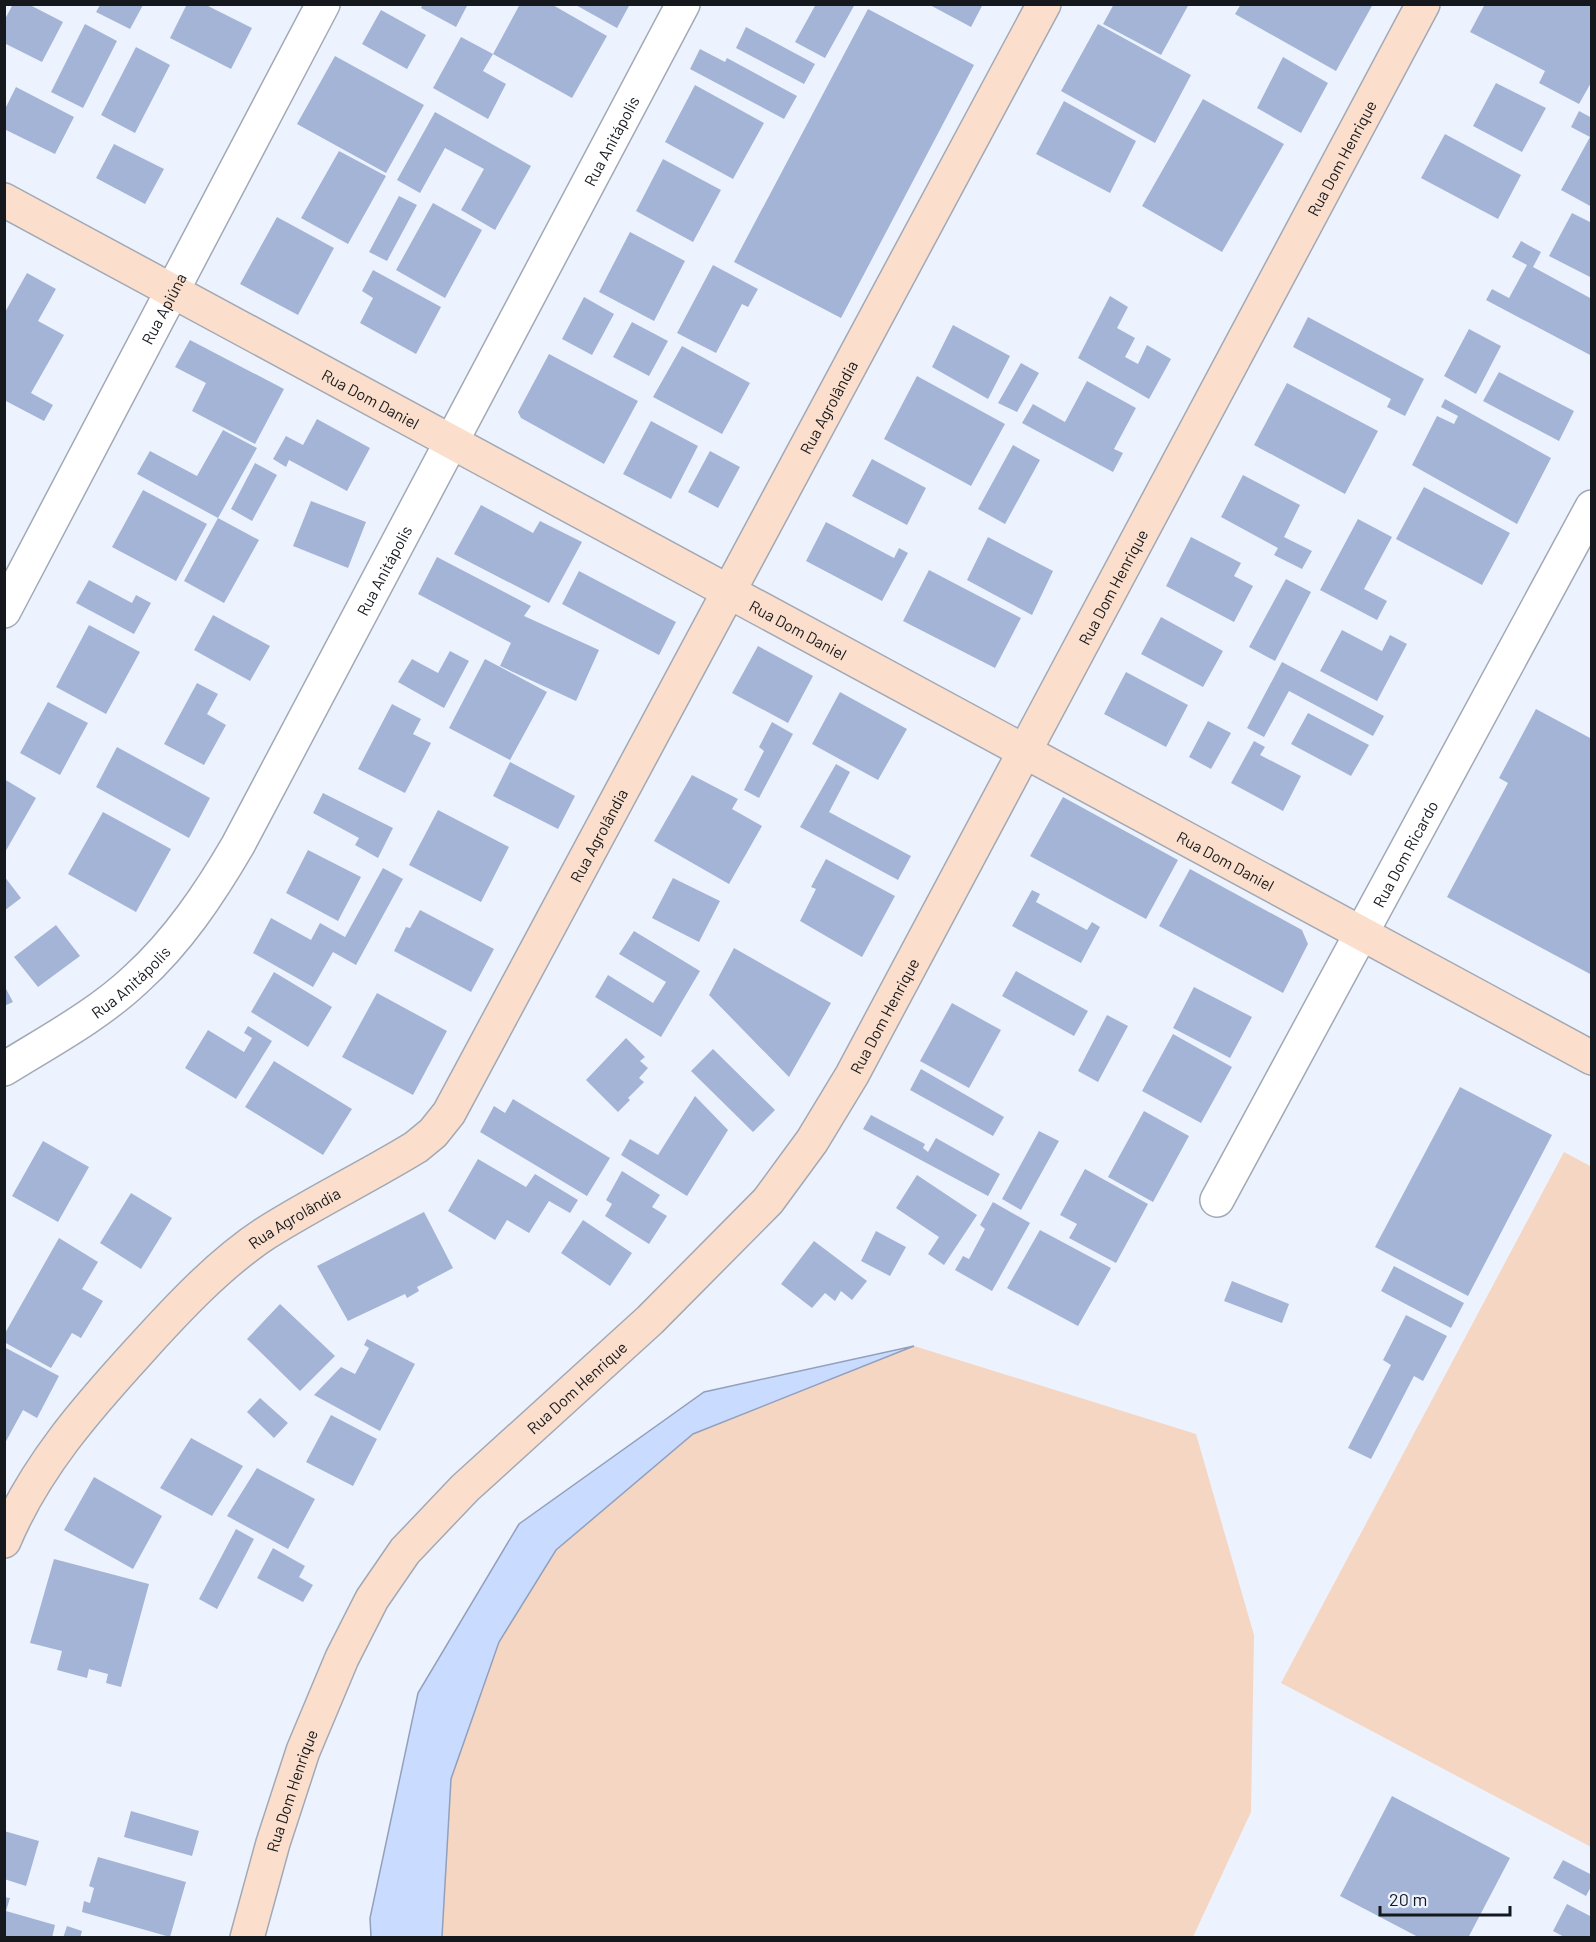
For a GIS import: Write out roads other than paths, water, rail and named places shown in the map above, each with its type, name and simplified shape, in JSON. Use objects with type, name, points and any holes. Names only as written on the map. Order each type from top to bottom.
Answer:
[{"type":"street","name":"Rua Apiúna","points":[[4,611],[323,4]]},
{"type":"street","name":"Rua Anitápolis","points":[[4,1069],[94,1012],[136,980],[175,939],[213,887],[238,845],[453,442],[683,4]]},
{"type":"street","name":"Rua Agrolândia","points":[[8,1520],[70,1429],[173,1314],[218,1271],[265,1234],[416,1147],[433,1133],[449,1113],[1044,4]]},
{"type":"street","name":"Rua Dom Henrique","points":[[247,1938],[273,1843],[303,1751],[342,1658],[372,1599],[405,1551],[465,1488],[650,1320],[768,1201],[812,1141],[852,1075],[1423,4]]},
{"type":"street","name":"Rua Dom Daniel","points":[[4,200],[1592,1058]]},
{"type":"street","name":"Rua Dom Ricardo","points":[[1217,1200],[1592,507]]},
{"type":"water","points":[[914,1346],[693,1434],[556,1550],[499,1642],[451,1779],[442,1937],[371,1937],[370,1918],[418,1693],[519,1524],[704,1392]]}]
